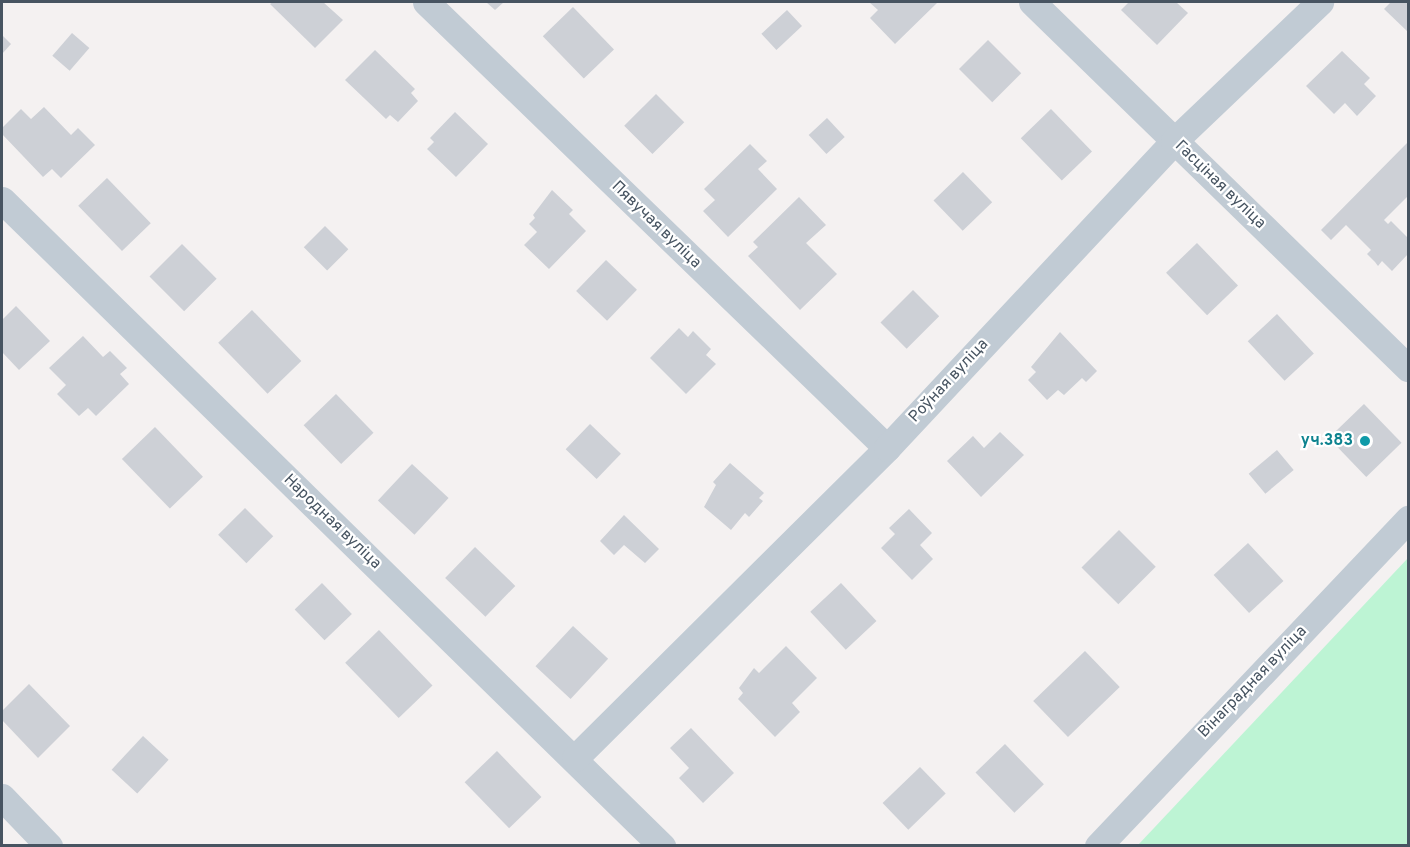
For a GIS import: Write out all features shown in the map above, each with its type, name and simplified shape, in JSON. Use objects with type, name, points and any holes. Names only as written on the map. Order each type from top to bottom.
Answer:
[{"type":"street","name":"Пявучая вуліца","points":[[426,2],[886,448]]},
{"type":"street","name":"Гасціная вуліца","points":[[1032,2],[1408,368]]},
{"type":"street","name":"Роўная вуліца","points":[[574,758],[886,448],[1174,141],[1320,2]]},
{"type":"street","name":"Народная вуліца","points":[[2,200],[662,846]]},
{"type":"street","name":"Вінаградная вуліца","points":[[1098,846],[1408,519]]},
{"type":"street","points":[[2,797],[49,846]]},
{"type":"green space","points":[[1408,558],[1408,845],[1138,845]]},
{"type":"building","points":[[273,2],[323,2],[343,20],[315,48],[270,4]]},
{"type":"building","points":[[486,2],[504,2],[495,10]]},
{"type":"building","points":[[869,2],[937,3],[895,44],[870,18],[878,10]]},
{"type":"building","points":[[1129,2],[1176,2],[1188,13],[1157,45],[1121,10]]},
{"type":"building","points":[[1391,2],[1408,2],[1408,32],[1384,9]]},
{"type":"building","points":[[573,7],[614,49],[584,79],[543,36]]},
{"type":"building","points":[[787,10],[802,26],[776,50],[761,34]]},
{"type":"building","points":[[72,33],[89,48],[70,71],[52,56]]},
{"type":"building","points":[[2,35],[11,44],[2,54]]},
{"type":"building","points":[[988,40],[1021,73],[992,102],[959,69]]},
{"type":"building","points":[[375,50],[415,89],[411,93],[418,101],[398,122],[390,115],[386,119],[345,80]]},
{"type":"building","points":[[1342,51],[1370,78],[1364,84],[1376,96],[1357,116],[1345,103],[1334,114],[1306,86]]},
{"type":"building","points":[[656,94],[684,122],[652,154],[624,126]]},
{"type":"building","points":[[44,107],[71,135],[78,128],[95,145],[61,178],[52,169],[43,177],[2,134],[2,128],[21,109],[31,119]]},
{"type":"building","points":[[1051,109],[1092,151],[1062,181],[1021,138]]},
{"type":"building","points":[[455,112],[488,144],[456,177],[427,149],[434,142],[430,138]]},
{"type":"building","points":[[827,118],[845,137],[826,154],[809,135]]},
{"type":"building","points":[[1408,142],[1408,196],[1384,220],[1388,224],[1391,221],[1408,238],[1408,254],[1392,271],[1382,261],[1378,266],[1367,254],[1371,250],[1346,225],[1331,240],[1321,230]]},
{"type":"building","points":[[750,144],[767,161],[758,169],[777,189],[728,237],[703,211],[715,200],[704,189]]},
{"type":"building","points":[[963,172],[992,202],[963,231],[934,200]]},
{"type":"building","points":[[107,178],[151,223],[122,251],[78,206]]},
{"type":"building","points":[[552,190],[573,210],[569,214],[586,231],[549,269],[524,245],[537,232],[529,224]]},
{"type":"building","points":[[799,197],[826,225],[806,243],[837,274],[800,310],[748,256],[758,247],[753,242]]},
{"type":"building","points":[[325,226],[348,249],[327,271],[304,247]]},
{"type":"building","points":[[1197,243],[1238,285],[1207,315],[1166,273]]},
{"type":"building","points":[[182,244],[217,279],[184,311],[149,277]]},
{"type":"building","points":[[606,260],[637,290],[607,321],[576,291]]},
{"type":"building","points":[[913,290],[939,316],[907,349],[880,323]]},
{"type":"building","points":[[16,306],[50,341],[19,370],[2,352],[2,320]]},
{"type":"building","points":[[252,310],[301,361],[268,394],[218,343]]},
{"type":"building","points":[[1277,314],[1314,353],[1285,381],[1248,341]]},
{"type":"building","points":[[679,328],[688,337],[693,331],[711,349],[706,355],[716,364],[686,394],[650,358]]},
{"type":"building","points":[[1060,332],[1097,371],[1086,382],[1082,378],[1064,395],[1058,390],[1047,400],[1028,380],[1036,372],[1031,367]]},
{"type":"building","points":[[83,336],[103,357],[110,351],[127,368],[120,374],[129,384],[96,416],[88,408],[79,416],[57,394],[66,385],[49,368]]},
{"type":"building","points":[[336,394],[374,433],[341,464],[304,425]]},
{"type":"building","name":"уч.383","points":[[1364,404],[1402,443],[1366,477],[1329,438]]},
{"type":"building","points":[[590,424],[621,454],[597,479],[566,449]]},
{"type":"building","points":[[155,427],[203,477],[170,509],[122,459]]},
{"type":"building","points":[[1000,432],[1024,455],[981,497],[947,461],[973,436],[984,448]]},
{"type":"building","points":[[1277,450],[1294,470],[1265,494],[1249,474]]},
{"type":"building","points":[[730,463],[764,493],[759,498],[763,501],[749,517],[745,513],[731,530],[704,507],[716,485],[713,482]]},
{"type":"building","points":[[412,464],[449,498],[414,535],[378,501]]},
{"type":"building","points":[[245,508],[273,536],[246,563],[218,535]]},
{"type":"building","points":[[909,509],[932,533],[920,545],[933,559],[912,580],[881,548],[895,534],[889,528]]},
{"type":"building","points":[[624,515],[659,549],[645,563],[624,545],[614,555],[600,541]]},
{"type":"building","points":[[1119,530],[1156,567],[1118,604],[1082,567]]},
{"type":"building","points":[[1248,543],[1283,581],[1249,613],[1214,575]]},
{"type":"building","points":[[475,547],[515,586],[485,617],[445,578]]},
{"type":"building","points":[[322,583],[352,614],[325,640],[295,609]]},
{"type":"building","points":[[841,583],[876,621],[846,650],[810,612]]},
{"type":"building","points":[[573,626],[608,659],[571,699],[535,666]]},
{"type":"building","points":[[379,630],[432,685],[399,718],[345,663]]},
{"type":"building","points":[[786,646],[817,678],[792,703],[800,712],[775,737],[738,699],[743,693],[739,688],[754,668],[759,673]]},
{"type":"building","points":[[1085,651],[1120,687],[1068,737],[1033,701]]},
{"type":"building","points":[[29,684],[70,726],[38,758],[2,720],[2,711]]},
{"type":"building","points":[[691,728],[734,773],[703,803],[679,778],[689,768],[670,748]]},
{"type":"building","points":[[143,736],[169,760],[137,794],[112,770]]},
{"type":"building","points":[[1005,744],[1044,784],[1014,813],[976,772]]},
{"type":"building","points":[[497,751],[541,797],[509,828],[465,782]]},
{"type":"building","points":[[920,767],[946,794],[908,830],[883,803]]},
{"type":"place","name":"уч.383","points":[[1365,441]]}]
